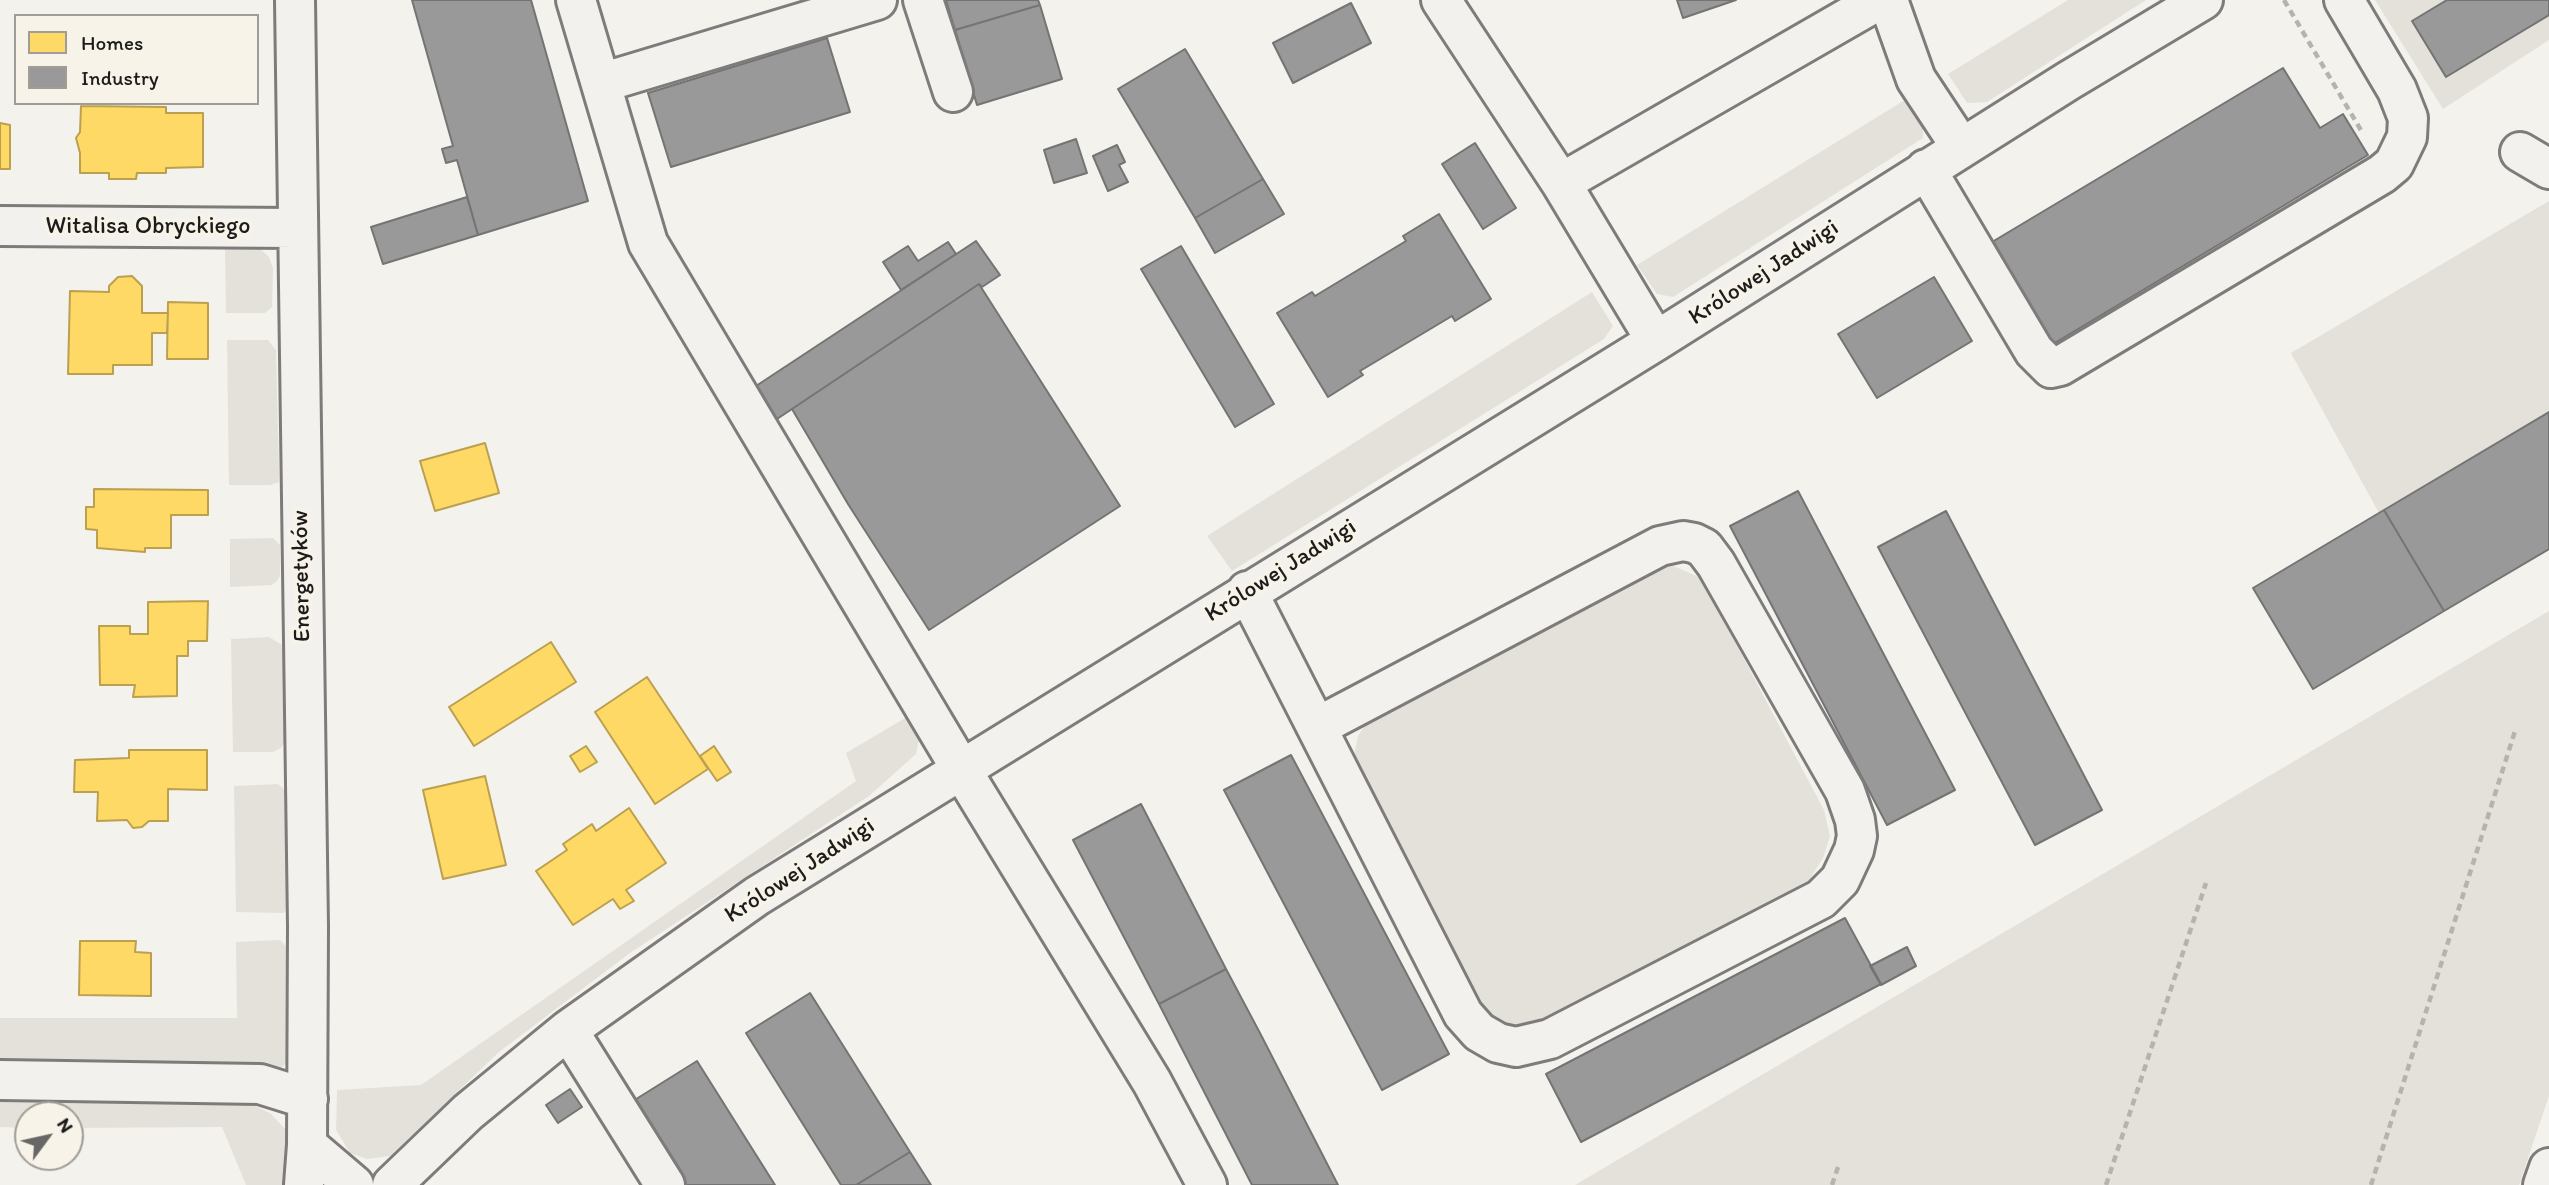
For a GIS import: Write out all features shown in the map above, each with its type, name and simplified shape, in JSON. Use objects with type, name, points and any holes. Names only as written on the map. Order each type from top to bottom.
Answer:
[{"type":"street","name":"Energetyków","points":[[295,0],[308,1099],[304,1185]]},
{"type":"street","points":[[576,0],[648,243],[961,769],[1152,1082],[1208,1185]]},
{"type":"street","points":[[601,83],[877,0]]},
{"type":"street","points":[[923,0],[953,92]]},
{"type":"street","points":[[1441,0],[1561,183],[1656,341]]},
{"type":"street","points":[[1561,183],[1879,0]]},
{"type":"street","points":[[1888,0],[1916,79],[1961,147]]},
{"type":"street","name":"Królowej Jadwigi","points":[[392,1185],[468,1112],[568,1030],[757,896],[1247,591],[1656,341],[1961,147],[2203,0]]},
{"type":"street","points":[[1926,169],[2034,351],[2051,368],[2060,366],[2382,174],[2394,164],[2407,137],[2408,118],[2397,90],[2344,0]]},
{"type":"street","name":"Witalisa Obryckiego","points":[[0,226],[296,228]]},
{"type":"street","points":[[1247,591],[1463,1014],[1479,1032],[1498,1043],[1516,1046],[1550,1040],[1821,899],[1840,880],[1854,850],[1856,828],[1845,791],[1716,564],[1704,548],[1695,543],[1683,541],[1660,546],[1317,727]]},
{"type":"street","points":[[568,1030],[665,1185]]},
{"type":"street","points":[[0,1080],[260,1084],[308,1099]]},
{"type":"street","points":[[307,1145],[354,1185]]},
{"type":"street","points":[[2543,1185],[2549,1168]]},
{"type":"path","points":[[2284,0],[2362,132]]},
{"type":"path","points":[[2371,1185],[2516,728]]},
{"type":"path","points":[[2106,1185],[2206,883]]},
{"type":"path","points":[[1832,1185],[1838,1167]]},
{"type":"shaded area","points":[[2068,0],[2146,0],[1987,102],[1967,103],[1948,74]]},
{"type":"shaded area","points":[[2375,0],[2549,0],[2549,40],[2443,109]]},
{"type":"shaded area","points":[[1908,98],[1923,122],[1923,138],[1673,297],[1657,294],[1637,265]]},
{"type":"shaded area","points":[[2549,201],[2549,412],[2379,513],[2291,353]]},
{"type":"shaded area","points":[[259,248],[269,257],[273,268],[272,307],[265,313],[226,313],[225,249]]},
{"type":"shaded area","points":[[1592,292],[1613,326],[1604,339],[1232,571],[1207,536]]},
{"type":"shaded area","points":[[227,340],[268,340],[276,350],[279,482],[271,485],[229,485]]},
{"type":"shaded area","points":[[273,538],[280,545],[280,576],[276,582],[272,585],[230,587],[230,539]]},
{"type":"shaded area","points":[[1669,564],[1701,578],[1824,810],[1830,836],[1823,858],[1809,880],[1539,1021],[1514,1028],[1495,1018],[1483,1006],[1362,786],[1354,755],[1358,736],[1369,719],[1650,569]]},
{"type":"shaded area","points":[[2549,611],[2549,1096],[2519,1185],[1575,1185]]},
{"type":"shaded area","points":[[269,637],[282,645],[286,740],[281,748],[273,752],[233,752],[231,639]]},
{"type":"shaded area","points":[[912,714],[919,739],[916,754],[869,796],[630,953],[499,1052],[390,1156],[367,1159],[350,1153],[336,1130],[337,1090],[421,1085],[856,781],[846,753]]},
{"type":"shaded area","points":[[278,784],[287,792],[287,910],[283,913],[236,912],[234,786]]},
{"type":"shaded area","points":[[280,940],[290,950],[292,1045],[288,1061],[282,1067],[266,1070],[0,1064],[0,1018],[237,1018],[236,942]]},
{"type":"shaded area","points":[[0,1090],[244,1101],[270,1113],[288,1132],[284,1185],[246,1185],[222,1127],[84,1128],[84,1101],[14,1101],[14,1128],[0,1127]]},
{"type":"building: Homes","points":[[81,106],[166,107],[166,113],[203,113],[203,167],[166,168],[166,173],[137,173],[136,179],[109,179],[109,173],[80,173],[80,153],[76,138],[80,132]]},
{"type":"building: Homes","points":[[0,123],[10,125],[10,169],[0,169]]},
{"type":"building: Homes","points":[[132,276],[142,286],[142,313],[168,313],[167,333],[152,333],[152,365],[113,365],[113,374],[68,374],[70,291],[109,292],[109,286],[118,277]]},
{"type":"building: Homes","points":[[168,302],[208,303],[208,359],[167,359]]},
{"type":"building: Homes","points":[[485,443],[499,493],[435,511],[420,461]]},
{"type":"building: Homes","points":[[94,489],[208,490],[208,515],[171,515],[171,548],[145,548],[145,552],[97,548],[97,530],[86,529],[86,507],[94,507]]},
{"type":"building: Homes","points":[[208,601],[207,641],[188,641],[188,656],[177,656],[177,696],[133,697],[135,685],[100,685],[99,626],[130,626],[130,634],[148,634],[148,602]]},
{"type":"building: Homes","points":[[551,642],[576,682],[474,746],[449,707]]},
{"type":"building: Homes","points":[[647,677],[708,769],[655,804],[595,712]]},
{"type":"building: Homes","points":[[586,746],[597,762],[580,772],[570,756]]},
{"type":"building: Homes","points":[[714,746],[731,772],[717,781],[700,756]]},
{"type":"building: Homes","points":[[129,750],[207,750],[207,790],[168,789],[168,821],[149,821],[142,827],[133,828],[127,820],[97,821],[98,792],[74,792],[75,760],[129,758]]},
{"type":"building: Homes","points":[[485,776],[506,865],[443,879],[423,790]]},
{"type":"building: Homes","points":[[629,808],[666,863],[626,890],[634,901],[620,909],[613,899],[573,925],[536,871],[567,850],[563,844],[592,824],[596,831]]},
{"type":"building: Homes","points":[[80,941],[136,941],[135,952],[151,953],[151,996],[79,995]]},
{"type":"building: Industry","points":[[412,0],[531,0],[588,201],[478,235],[457,160],[446,163],[442,149],[453,146]]},
{"type":"building: Industry","points":[[946,0],[1038,0],[1040,5],[955,30]]},
{"type":"building: Industry","points":[[1677,0],[1736,0],[1683,18]]},
{"type":"building: Industry","points":[[2447,0],[2549,0],[2549,15],[2446,77],[2412,21]]},
{"type":"building: Industry","points":[[1351,3],[1371,43],[1293,83],[1273,43]]},
{"type":"building: Industry","points":[[1040,5],[1062,79],[977,105],[955,30]]},
{"type":"building: Industry","points":[[827,38],[850,112],[671,167],[648,93]]},
{"type":"building: Industry","points":[[1185,49],[1263,179],[1195,218],[1118,89]]},
{"type":"building: Industry","points":[[2283,68],[2320,128],[2343,114],[2368,155],[2053,344],[1992,242]]},
{"type":"building: Industry","points":[[1076,139],[1087,173],[1054,183],[1044,150]]},
{"type":"building: Industry","points":[[1475,143],[1516,208],[1483,229],[1442,164]]},
{"type":"building: Industry","points":[[1117,145],[1125,162],[1119,165],[1128,182],[1108,191],[1093,156]]},
{"type":"building: Industry","points":[[1263,179],[1284,214],[1215,253],[1195,218]]},
{"type":"building: Industry","points":[[467,197],[478,235],[383,264],[371,227]]},
{"type":"building: Industry","points":[[1439,214],[1491,299],[1455,321],[1452,316],[1360,371],[1363,375],[1328,397],[1277,313],[1312,292],[1315,296],[1406,241],[1403,236]]},
{"type":"building: Industry","points":[[976,241],[1000,275],[982,287],[979,284],[777,419],[756,386]]},
{"type":"building: Industry","points":[[948,242],[956,254],[901,290],[883,262],[908,246],[918,261]]},
{"type":"building: Industry","points":[[1181,246],[1274,404],[1235,427],[1141,269]]},
{"type":"building: Industry","points":[[1934,277],[1972,341],[1877,398],[1838,334]]},
{"type":"building: Industry","points":[[979,284],[1120,506],[929,630],[848,504],[792,409]]},
{"type":"building: Industry","points":[[2549,412],[2549,549],[2444,611],[2384,510]]},
{"type":"building: Industry","points":[[1798,491],[1955,790],[1887,825],[1730,526]]},
{"type":"building: Industry","points":[[2384,510],[2444,611],[2313,689],[2253,588]]},
{"type":"building: Industry","points":[[1946,511],[2102,810],[2035,845],[1878,547]]},
{"type":"building: Industry","points":[[1291,755],[1449,1054],[1382,1090],[1224,790]]},
{"type":"building: Industry","points":[[1141,804],[1226,969],[1159,1004],[1073,840]]},
{"type":"building: Industry","points":[[1845,918],[1881,984],[1581,1142],[1546,1074]]},
{"type":"building: Industry","points":[[1907,947],[1916,966],[1881,985],[1870,966]]},
{"type":"building: Industry","points":[[1226,969],[1338,1185],[1252,1185],[1159,1004]]},
{"type":"building: Industry","points":[[810,993],[910,1152],[856,1185],[841,1185],[746,1033]]},
{"type":"building: Industry","points":[[697,1061],[775,1185],[685,1185],[633,1101]]},
{"type":"building: Industry","points":[[570,1089],[582,1107],[558,1123],[546,1105]]},
{"type":"building: Industry","points":[[910,1152],[931,1185],[856,1185]]}]
